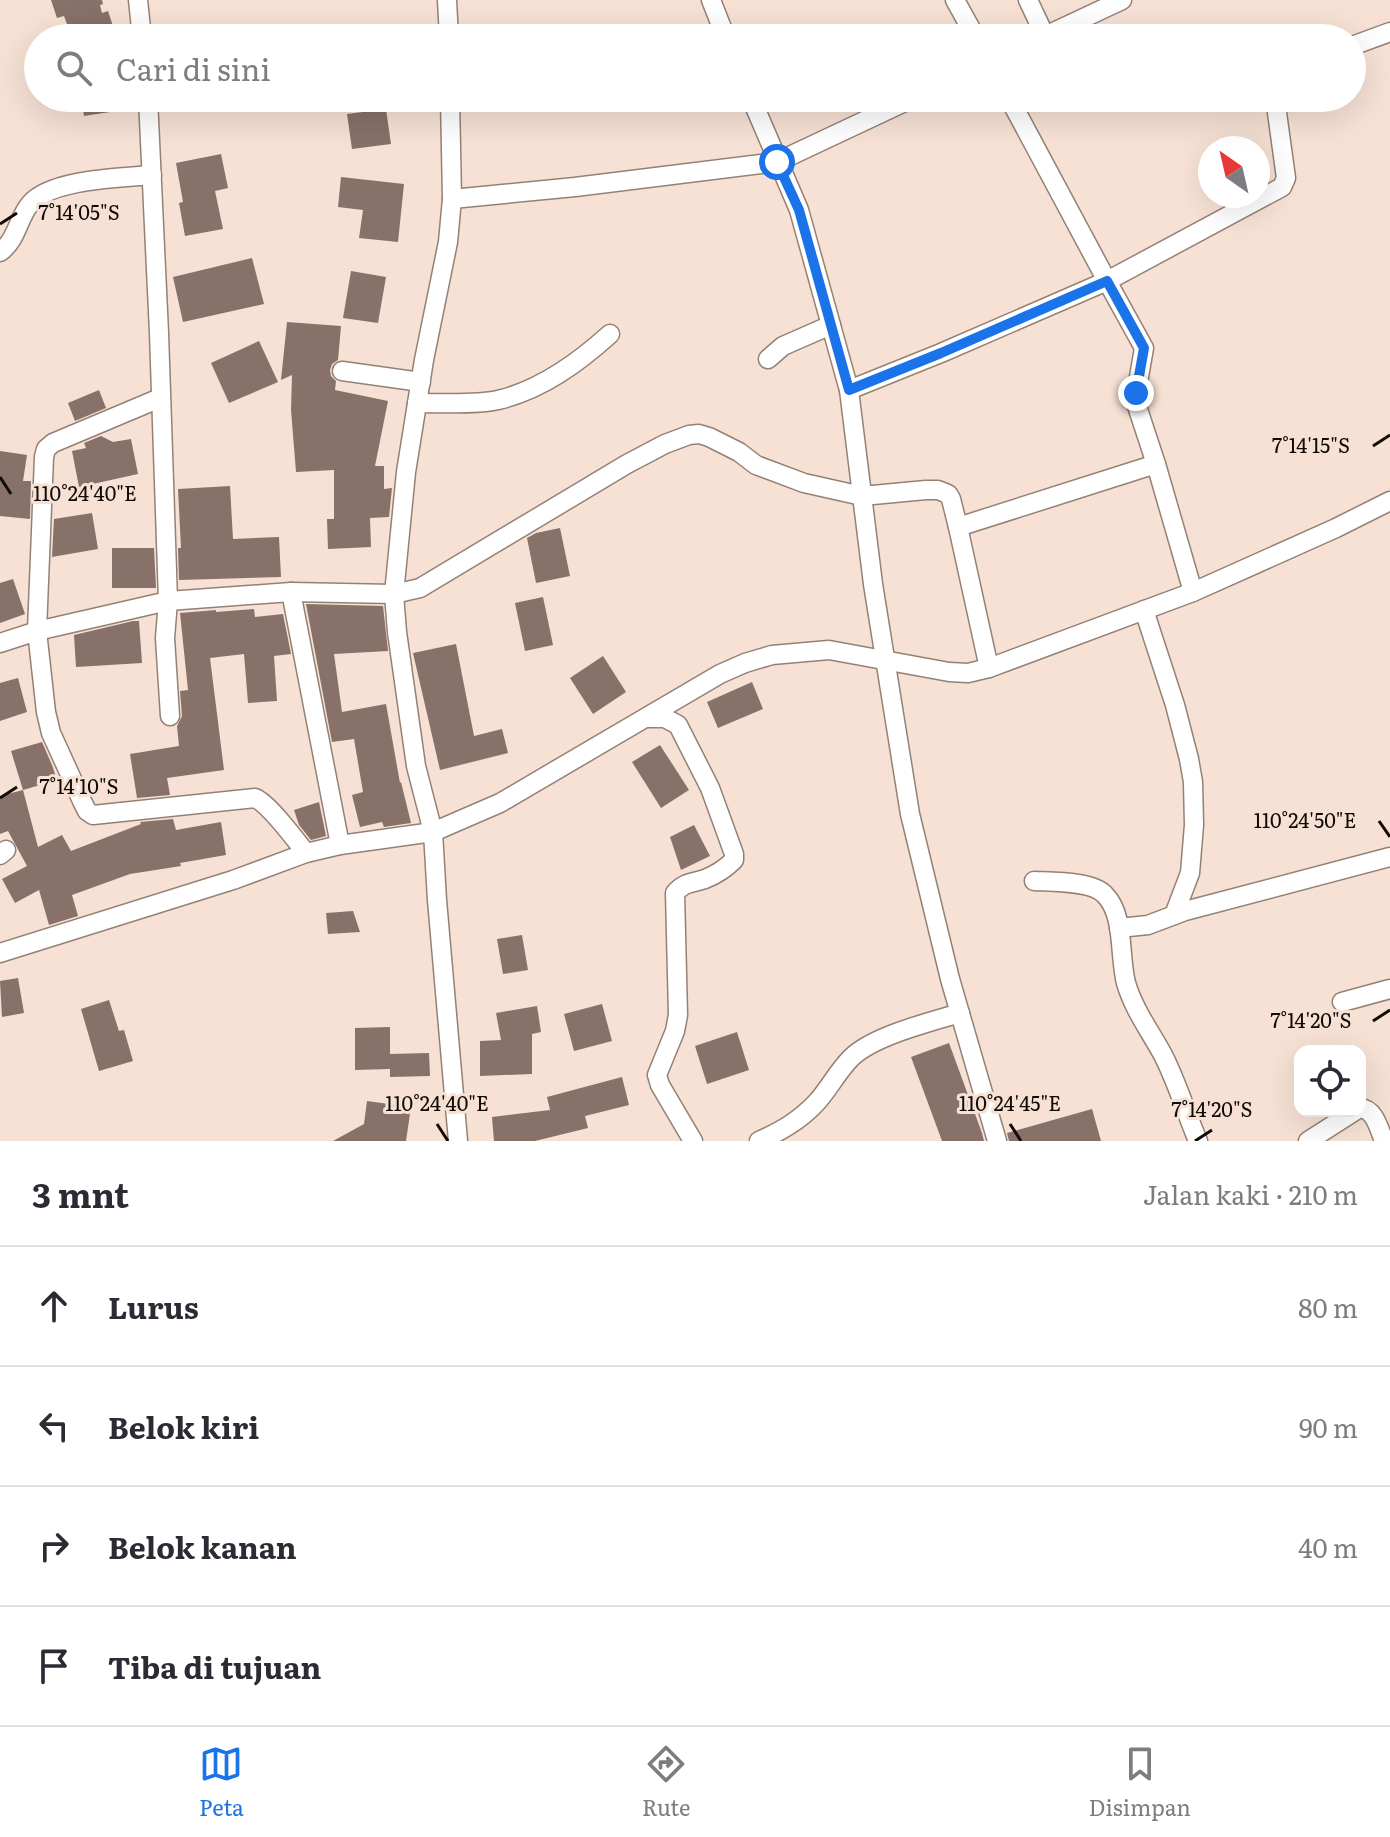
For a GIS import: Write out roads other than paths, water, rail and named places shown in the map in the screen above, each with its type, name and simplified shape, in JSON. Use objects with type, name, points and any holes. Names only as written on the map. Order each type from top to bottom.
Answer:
[{"type":"street","points":[[138,0],[141,24]]},
{"type":"street","points":[[447,0],[448,24]]},
{"type":"street","points":[[711,0],[720,24]]},
{"type":"street","points":[[955,0],[968,24]]},
{"type":"street","points":[[1028,0],[1038,24]]},
{"type":"street","points":[[1071,24],[1122,0]]},
{"type":"street","points":[[1366,41],[1390,32]]},
{"type":"street","points":[[149,112],[159,333],[162,602],[159,633],[165,638],[170,716]]},
{"type":"street","points":[[450,112],[452,199],[448,242],[406,472],[394,594],[416,766],[433,832],[458,1141]]},
{"type":"street","points":[[757,112],[799,210],[849,390],[885,661],[910,814],[960,1013],[997,1141]]},
{"type":"street","points":[[452,199],[777,162],[883,112]]},
{"type":"street","points":[[1016,112],[1144,348],[1135,397],[1193,592]]},
{"type":"street","points":[[849,390],[1107,281],[1282,187],[1286,178],[1277,112]]},
{"type":"street","points":[[0,252],[12,238],[27,208],[39,196],[64,185],[152,175]]},
{"type":"street","points":[[768,359],[783,346],[831,325]]},
{"type":"street","points":[[417,403],[496,401],[557,375],[591,352],[610,334]]},
{"type":"street","points":[[342,371],[421,382]]},
{"type":"street","points":[[160,398],[53,443],[46,449],[37,631],[51,733],[82,801],[93,815],[255,798],[269,808],[306,853]]},
{"type":"street","points":[[0,643],[37,631],[162,602],[291,592],[394,594],[420,588],[627,464],[665,444],[699,434],[739,452],[756,465],[862,496],[938,490],[948,494],[989,668]]},
{"type":"street","points":[[958,527],[1156,464]]},
{"type":"street","points":[[0,953],[233,880],[306,853],[433,832],[500,803],[720,674],[745,663],[772,655],[829,650],[949,672],[968,673],[989,668],[1193,592],[1390,501]]},
{"type":"street","points":[[291,592],[340,845]]},
{"type":"street","points":[[1144,610],[1175,705],[1193,782],[1194,825],[1190,873],[1174,915]]},
{"type":"street","points":[[647,718],[665,718],[678,725],[710,788],[734,854],[730,864],[706,879],[684,884],[675,893],[678,1015],[675,1031],[657,1075],[693,1141]]},
{"type":"street","points":[[1119,928],[1148,925],[1185,911],[1390,857]]},
{"type":"street","points":[[1034,881],[1100,890],[1113,905],[1130,996],[1164,1058],[1198,1141]]},
{"type":"street","points":[[1342,1002],[1390,989]]},
{"type":"street","points":[[759,1141],[788,1127],[817,1102],[853,1056],[907,1029],[960,1013]]},
{"type":"street","points":[[1366,1109],[1371,1112],[1384,1141]]},
{"type":"street","points":[[1308,1141],[1346,1117]]}]
